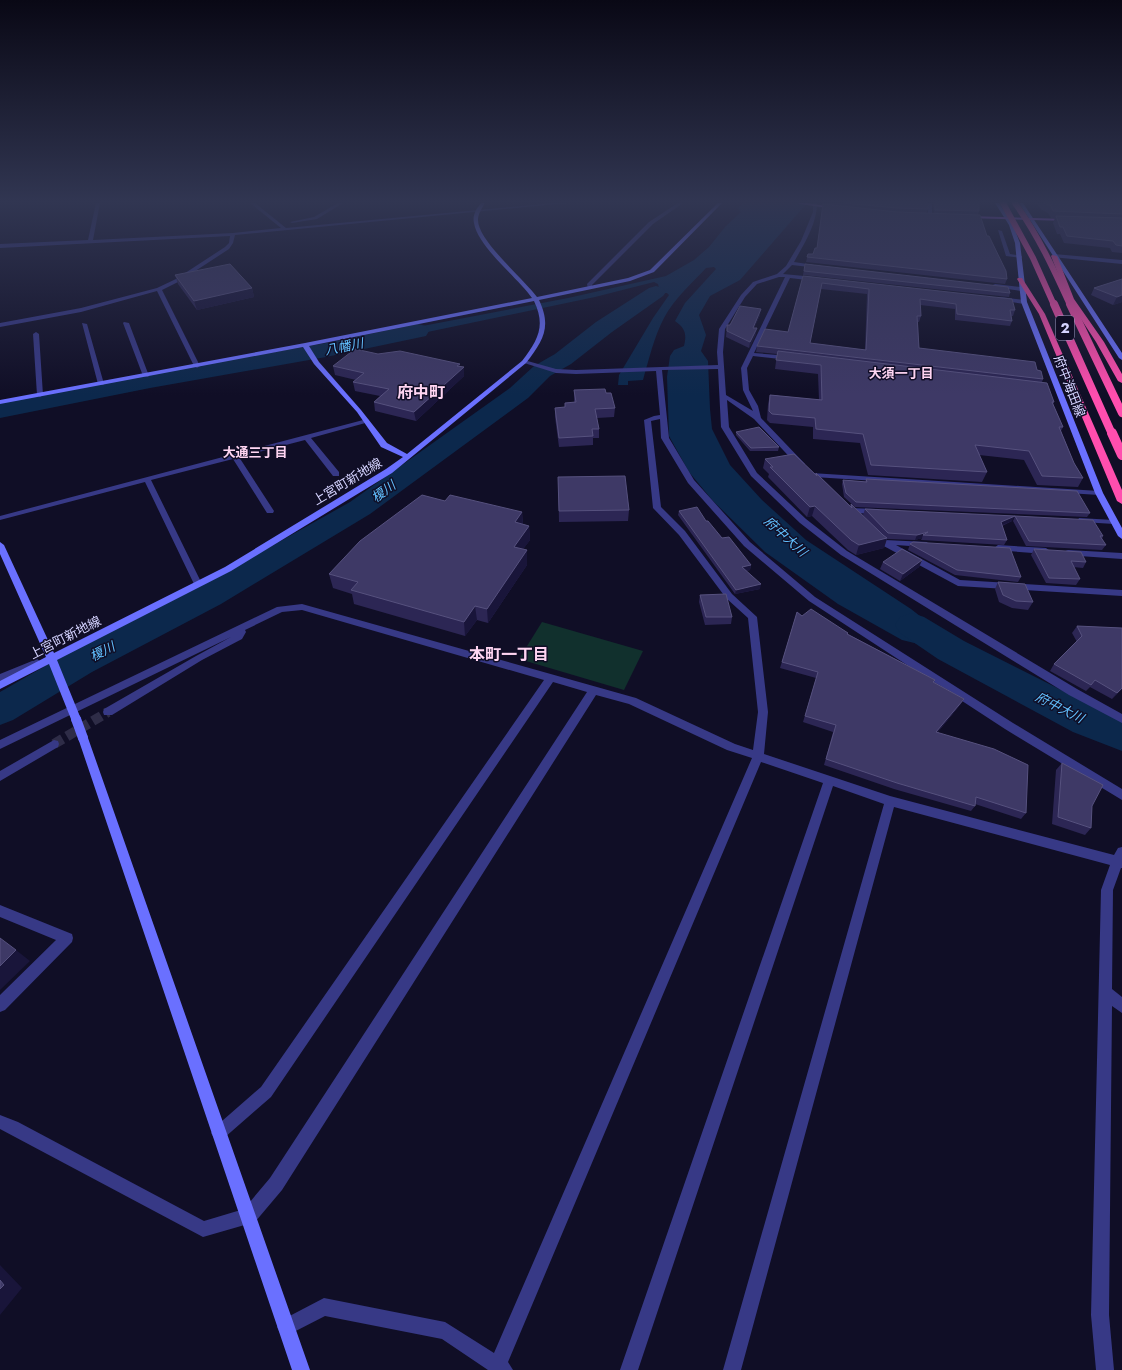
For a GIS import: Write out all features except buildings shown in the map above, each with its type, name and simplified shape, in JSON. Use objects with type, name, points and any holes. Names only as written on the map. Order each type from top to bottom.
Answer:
[{"type":"highway","name":"2","points":[[1037,267],[1122,455]]},
{"type":"highway","name":"2","points":[[1052,267],[1122,413]]},
{"type":"highway","points":[[1059,267],[1072,299],[1100,342],[1122,381]]},
{"type":"highway","points":[[1020,279],[1042,314],[1122,501]]},
{"type":"main road","points":[[507,267],[538,304]]},
{"type":"main road","points":[[0,402],[306,345],[538,304],[590,288],[630,279],[652,271],[656,267]]},
{"type":"main road","name":"府中海田線","points":[[1020,267],[1021,289],[1024,302],[1099,493],[1122,536]]},
{"type":"main road","points":[[1061,267],[1122,358]]},
{"type":"main road","name":"上宮町新地線","points":[[0,685],[235,564],[389,471],[524,362],[535,349],[543,330],[543,318],[538,304]]},
{"type":"main road","points":[[306,345],[316,364],[366,421],[384,445],[408,457]]},
{"type":"main road","points":[[0,545],[57,669],[73,710],[249,1216],[300,1370]]},
{"type":"street","points":[[0,325],[81,310],[159,289],[178,280],[198,267]]},
{"type":"street","points":[[590,288],[589,285],[607,267]]},
{"type":"street","points":[[788,267],[779,275],[755,283],[742,296],[722,329],[720,352],[725,427],[754,474],[803,521],[844,553],[1073,692],[1122,718]]},
{"type":"street","points":[[779,275],[820,279]]},
{"type":"street","points":[[758,417],[755,406],[746,390],[744,368],[788,276]]},
{"type":"street","points":[[987,285],[1021,289]]},
{"type":"street","points":[[159,289],[197,366]]},
{"type":"street","points":[[994,299],[1024,302]]},
{"type":"street","points":[[126,323],[146,376]]},
{"type":"street","points":[[84,324],[101,384]]},
{"type":"street","points":[[36,334],[40,395]]},
{"type":"street","points":[[750,354],[797,359]]},
{"type":"street","points":[[524,362],[556,371],[576,372],[721,367]]},
{"type":"street","points":[[662,369],[665,438],[691,481],[747,544],[812,599],[1009,726],[1122,795]]},
{"type":"street","points":[[1050,389],[1059,390]]},
{"type":"street","points":[[724,396],[738,402],[758,417],[802,465],[824,484]]},
{"type":"street","points":[[286,1327],[324,1307],[445,1330],[501,1368],[758,756],[763,712],[752,617],[729,596],[682,533],[657,508],[647,420],[656,417],[664,417]]},
{"type":"street","points":[[0,518],[366,421]]},
{"type":"street","points":[[307,437],[336,474]]},
{"type":"street","points":[[235,456],[270,511]]},
{"type":"street","points":[[814,475],[1099,493]]},
{"type":"street","points":[[147,479],[198,584]]},
{"type":"street","points":[[890,512],[849,508],[883,542],[958,583],[1122,593]]},
{"type":"street","points":[[1076,520],[1114,522]]},
{"type":"street","points":[[883,542],[930,544]]},
{"type":"street","points":[[986,548],[1122,556]]},
{"type":"street","points":[[0,745],[280,609],[302,606],[632,701],[732,747],[890,801],[1120,859],[1107,890],[1100,1315],[1107,1369]]},
{"type":"street","points":[[108,712],[199,658],[239,637],[244,627]]},
{"type":"street","points":[[0,678],[52,658]]},
{"type":"street","points":[[219,1133],[266,1092],[551,677]]},
{"type":"street","points":[[0,1122],[13,1127],[203,1229],[249,1216],[276,1184],[594,690]]},
{"type":"street","points":[[0,776],[54,744]]},
{"type":"street","points":[[629,1370],[830,780]]},
{"type":"street","points":[[732,1370],[890,801]]},
{"type":"street","points":[[0,911],[68,938],[0,1005]]},
{"type":"street","points":[[1105,992],[1122,1006]]},
{"type":"green space","points":[[542,622],[643,651],[624,690],[519,659]]},
{"type":"water","points":[[682,267],[751,267],[740,280],[710,296],[699,315],[706,335],[701,351],[708,361],[712,429],[730,465],[762,500],[806,540],[911,609],[972,657],[902,640],[838,604],[765,552],[713,501],[689,472],[669,436],[667,377],[670,356],[674,350],[684,346],[685,342],[683,329],[675,321],[685,303],[716,269],[714,267],[706,268],[673,304],[657,333],[643,380],[628,381],[628,385],[618,385],[619,375],[653,318],[669,295],[667,293],[659,293],[617,320],[609,319],[659,288],[658,284],[654,282],[595,297],[370,344],[365,337],[568,298],[666,276]]},
{"type":"waterway","name":"榎川","points":[[0,710],[79,663],[209,596],[360,508],[519,393],[542,371],[563,359],[604,327],[656,292]]},
{"type":"waterway","name":"八幡川","points":[[0,410],[150,381],[326,350],[418,331]]},
{"type":"waterway","name":"府中大川","points":[[912,625],[951,650],[1087,721],[1122,736]]},
{"type":"tunnel","points":[[54,744],[108,712]]},
{"type":"district","name":"大須一丁目","points":[[901,373]]},
{"type":"district","name":"府中町","points":[[421,392]]},
{"type":"district","name":"大通三丁目","points":[[255,452]]},
{"type":"district","name":"本町一丁目","points":[[509,654]]}]
